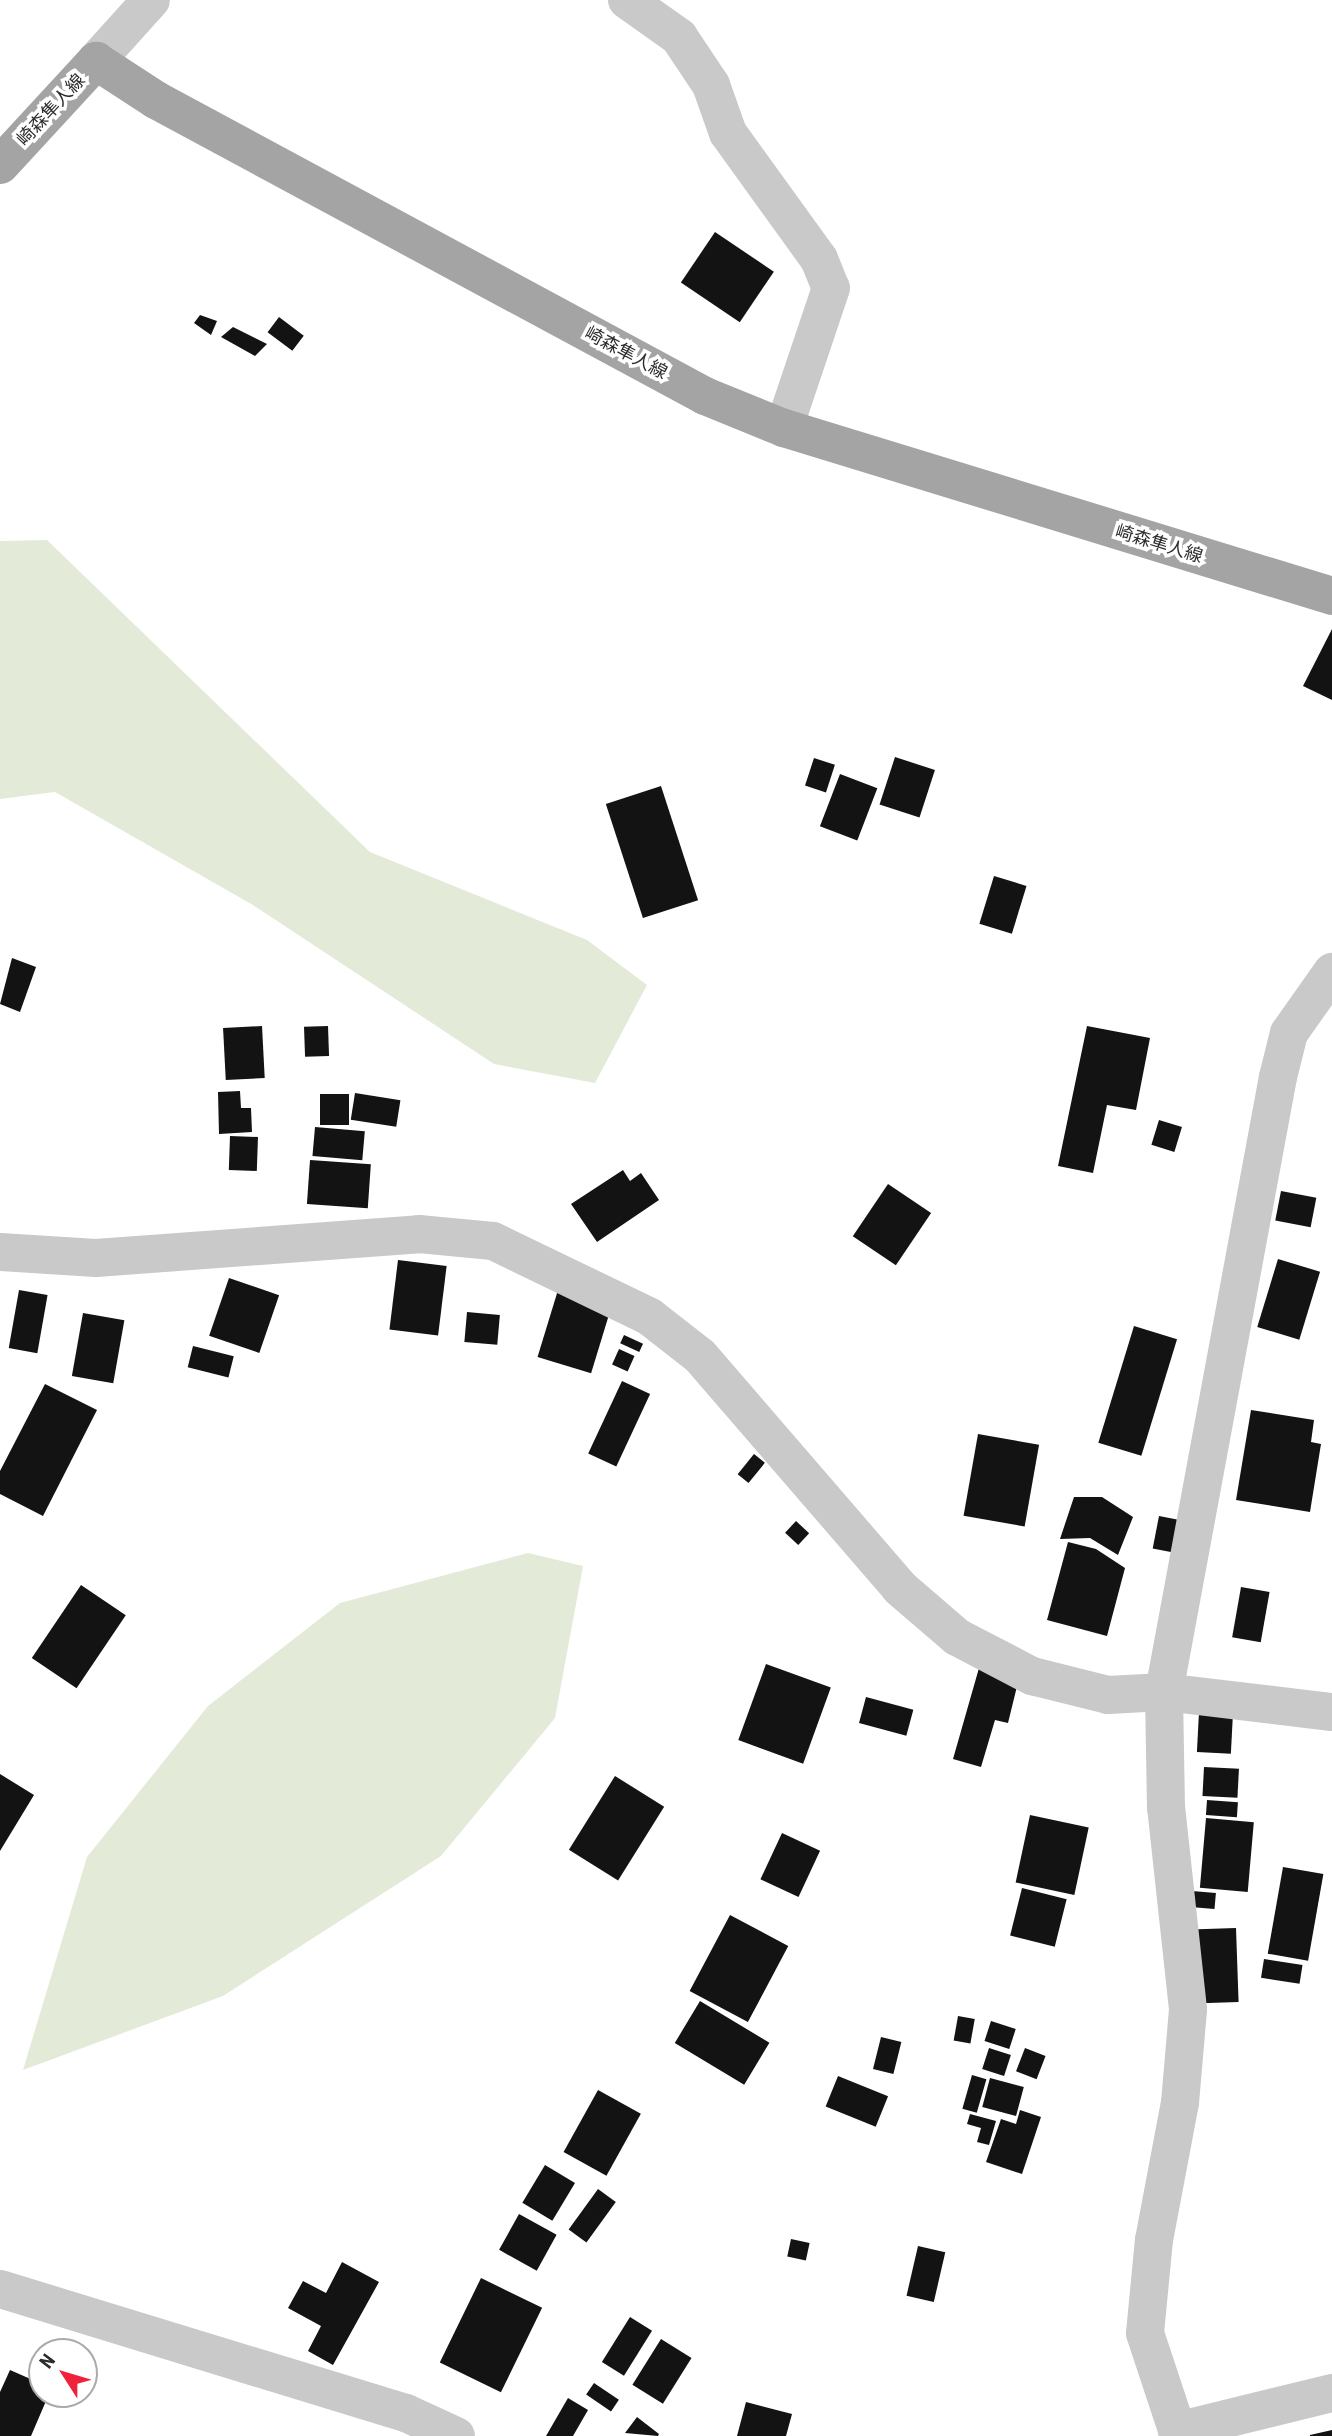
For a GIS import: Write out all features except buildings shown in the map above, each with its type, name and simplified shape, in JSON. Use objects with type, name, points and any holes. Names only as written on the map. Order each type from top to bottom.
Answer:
[{"type":"main road","name":"崎森隼人線","points":[[0,165],[96,61],[156,100],[693,389],[784,428],[1332,596]]},
{"type":"street","points":[[96,61],[151,0]]},
{"type":"street","points":[[627,0],[679,37],[711,85],[727,133],[819,259],[831,288],[784,428]]},
{"type":"street","points":[[1332,972],[1289,1033],[1278,1077],[1164,1692],[1167,1822],[1188,2009],[1180,2103],[1154,2240],[1145,2333],[1178,2434],[1332,2393]]},
{"type":"street","points":[[0,1252],[96,1258],[419,1234],[494,1241],[650,1317],[700,1356],[900,1588],[957,1637],[1032,1676],[1108,1695],[1164,1692],[1332,1712]]},
{"type":"street","points":[[0,2289],[406,2413],[456,2436]]},
{"type":"green space","points":[[47,540],[370,852],[587,940],[647,985],[595,1083],[494,1064],[253,905],[55,792],[0,799],[0,541]]},
{"type":"green space","points":[[528,1553],[583,1566],[555,1718],[441,1856],[223,1996],[23,2070],[87,1857],[208,1706],[340,1603]]}]
